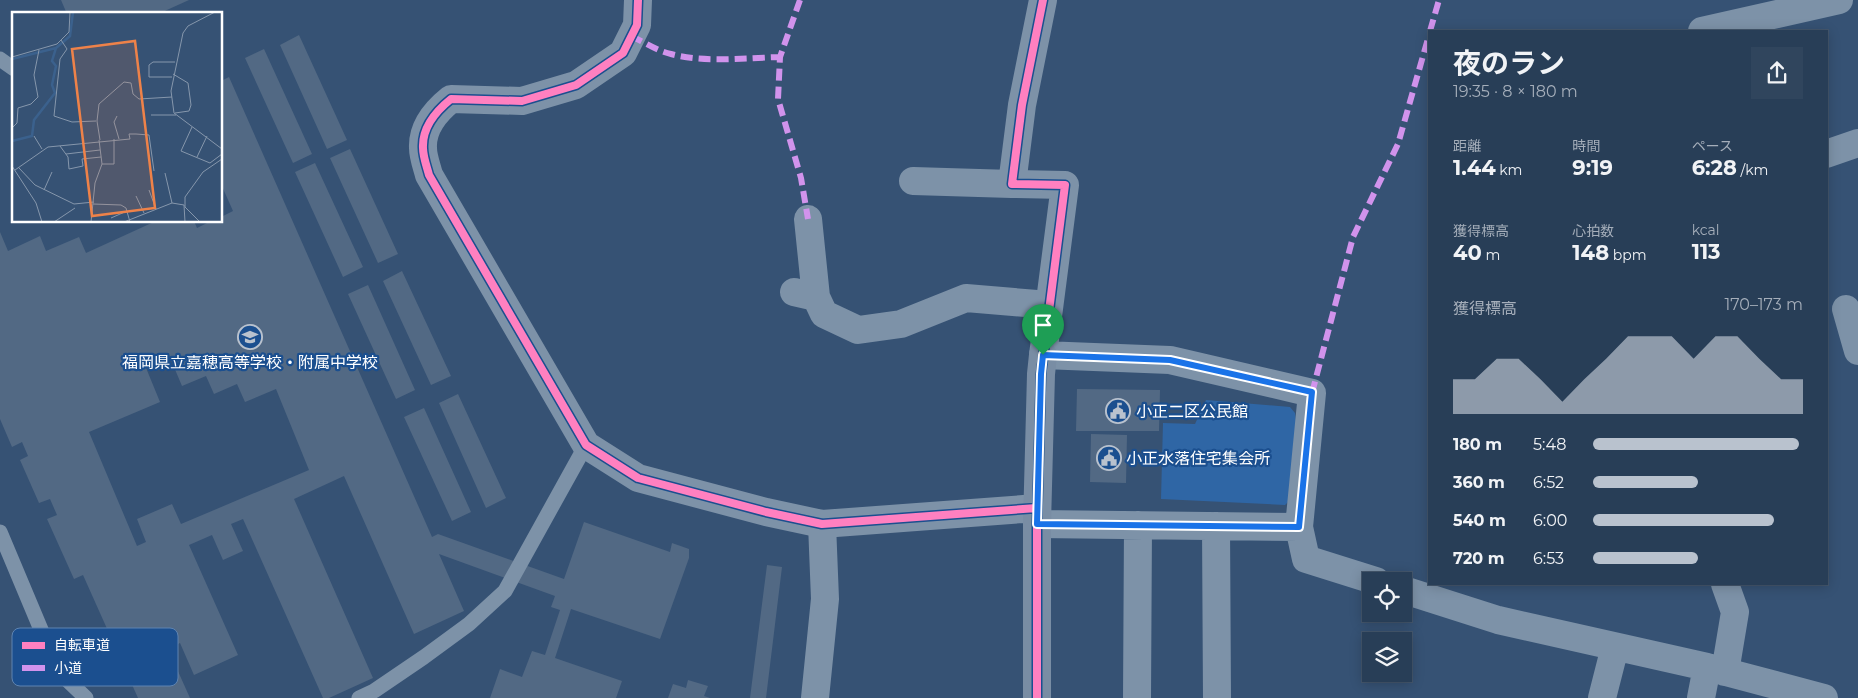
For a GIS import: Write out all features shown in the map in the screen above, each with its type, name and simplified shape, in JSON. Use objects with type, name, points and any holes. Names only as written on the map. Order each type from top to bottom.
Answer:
[{"type":"street","points":[[638,0],[637,25],[622,54],[576,85],[522,101],[451,99],[437,110],[428,127],[423,148],[429,175],[586,445],[638,478],[766,512],[822,524],[1037,516],[1138,525],[1299,527]]},
{"type":"street","points":[[1012,184],[1022,105],[1043,0]]},
{"type":"street","points":[[1706,30],[1839,0]]},
{"type":"street","points":[[1828,153],[1858,143]]},
{"type":"street","points":[[913,181],[1065,185],[1041,374],[1037,516],[1036,698]]},
{"type":"street","points":[[808,219],[805,295],[824,314],[858,330],[901,324],[966,298],[1049,305]]},
{"type":"street","points":[[1843,310],[1858,351]]},
{"type":"street","points":[[1043,355],[1170,360],[1312,392],[1299,527],[1306,559],[1362,577]]},
{"type":"street","points":[[815,698],[825,599],[822,524]]},
{"type":"street","points":[[1138,525],[1138,698]]},
{"type":"street","points":[[1216,526],[1217,698]]},
{"type":"street","points":[[1701,698],[1716,670],[1735,612],[1725,585]]},
{"type":"street","points":[[1412,593],[1498,620],[1716,670],[1824,698]]},
{"type":"street","points":[[1602,698],[1615,646]]},
{"type":"lane","points":[[0,59],[12,68]]},
{"type":"lane","points":[[359,698],[374,691],[432,652],[468,624],[505,591],[586,445]]},
{"type":"lane","points":[[0,532],[40,628]]},
{"type":"lane","points":[[73,686],[86,698]]},
{"type":"shaded area","points":[[1206,400],[1290,407],[1295,413],[1290,500],[1285,505],[1161,499],[1163,423],[1195,424]]},
{"type":"building","points":[[61,0],[189,0],[162,12],[66,12]]},
{"type":"building","points":[[299,35],[347,140],[327,149],[280,45]]},
{"type":"building","points":[[264,49],[312,154],[293,163],[245,58]]},
{"type":"building","points":[[229,77],[432,537],[438,534],[564,579],[584,522],[670,552],[672,543],[689,549],[689,558],[660,639],[571,609],[555,658],[622,681],[616,698],[490,698],[500,669],[522,677],[532,651],[545,655],[560,610],[551,607],[555,596],[439,554],[464,611],[414,634],[344,476],[294,499],[373,678],[329,698],[323,698],[243,519],[231,524],[243,551],[223,560],[212,535],[189,545],[238,655],[194,675],[180,643],[178,644],[178,628],[107,628],[83,575],[74,579],[47,519],[57,515],[50,499],[39,503],[20,460],[28,456],[22,442],[12,447],[0,419],[0,232],[8,251],[40,236],[46,251],[79,237],[86,253],[154,222],[194,222],[197,228],[209,222],[222,222],[222,216],[233,211],[222,186],[222,80]],"holes":[[[168,353],[182,386],[206,376],[214,394],[237,384],[245,402],[276,389],[309,470],[181,524],[172,504],[137,519],[146,542],[137,546],[89,432],[160,402],[144,363]]]},
{"type":"building","points":[[350,149],[398,254],[378,263],[330,158]]},
{"type":"building","points":[[315,163],[363,267],[343,277],[295,172]]},
{"type":"building","points":[[402,271],[451,376],[431,385],[383,281]]},
{"type":"building","points":[[368,285],[415,390],[396,399],[348,294]]},
{"type":"building","name":"小正二区公民館","points":[[1077,389],[1160,390],[1159,431],[1076,431]]},
{"type":"building","points":[[458,394],[506,498],[486,508],[439,403]]},
{"type":"building","points":[[424,408],[471,512],[452,521],[404,417]]},
{"type":"building","name":"小正水落住宅集会所","points":[[1091,434],[1127,435],[1126,483],[1090,482]]},
{"type":"building","points":[[767,565],[782,567],[766,698],[750,698]]},
{"type":"building","points":[[178,671],[190,698],[138,698],[133,686],[178,686]]},
{"type":"building","points":[[688,680],[708,686],[704,696],[710,698],[668,698],[673,684],[686,688]]},
{"type":"marked path","points":[[800,0],[780,57],[778,99],[801,178],[808,219]]},
{"type":"marked path","points":[[1430,30],[1439,0]]},
{"type":"marked path","points":[[631,36],[661,51],[684,57],[725,59],[780,57]]},
{"type":"marked path","points":[[1312,393],[1353,237],[1398,144],[1428,39]]},
{"type":"cycle path","points":[[638,0],[637,25],[623,53],[576,85],[522,101],[451,99],[431,120],[423,141],[429,175],[586,445],[638,478],[766,512],[822,524],[1037,508]]},
{"type":"cycle path","points":[[1037,698],[1037,524],[1041,374],[1065,185],[1012,184],[1022,105],[1043,0]]},
{"type":"place","name":"福岡県立嘉穂高等学校・附属中学校","points":[[250,337]]},
{"type":"place","name":"小正二区公民館","points":[[1118,411]]},
{"type":"place","name":"小正水落住宅集会所","points":[[1109,458]]},
{"type":"route","points":[[1043,355],[1170,360],[1312,392],[1299,527],[1037,524],[1043,355]]}]
